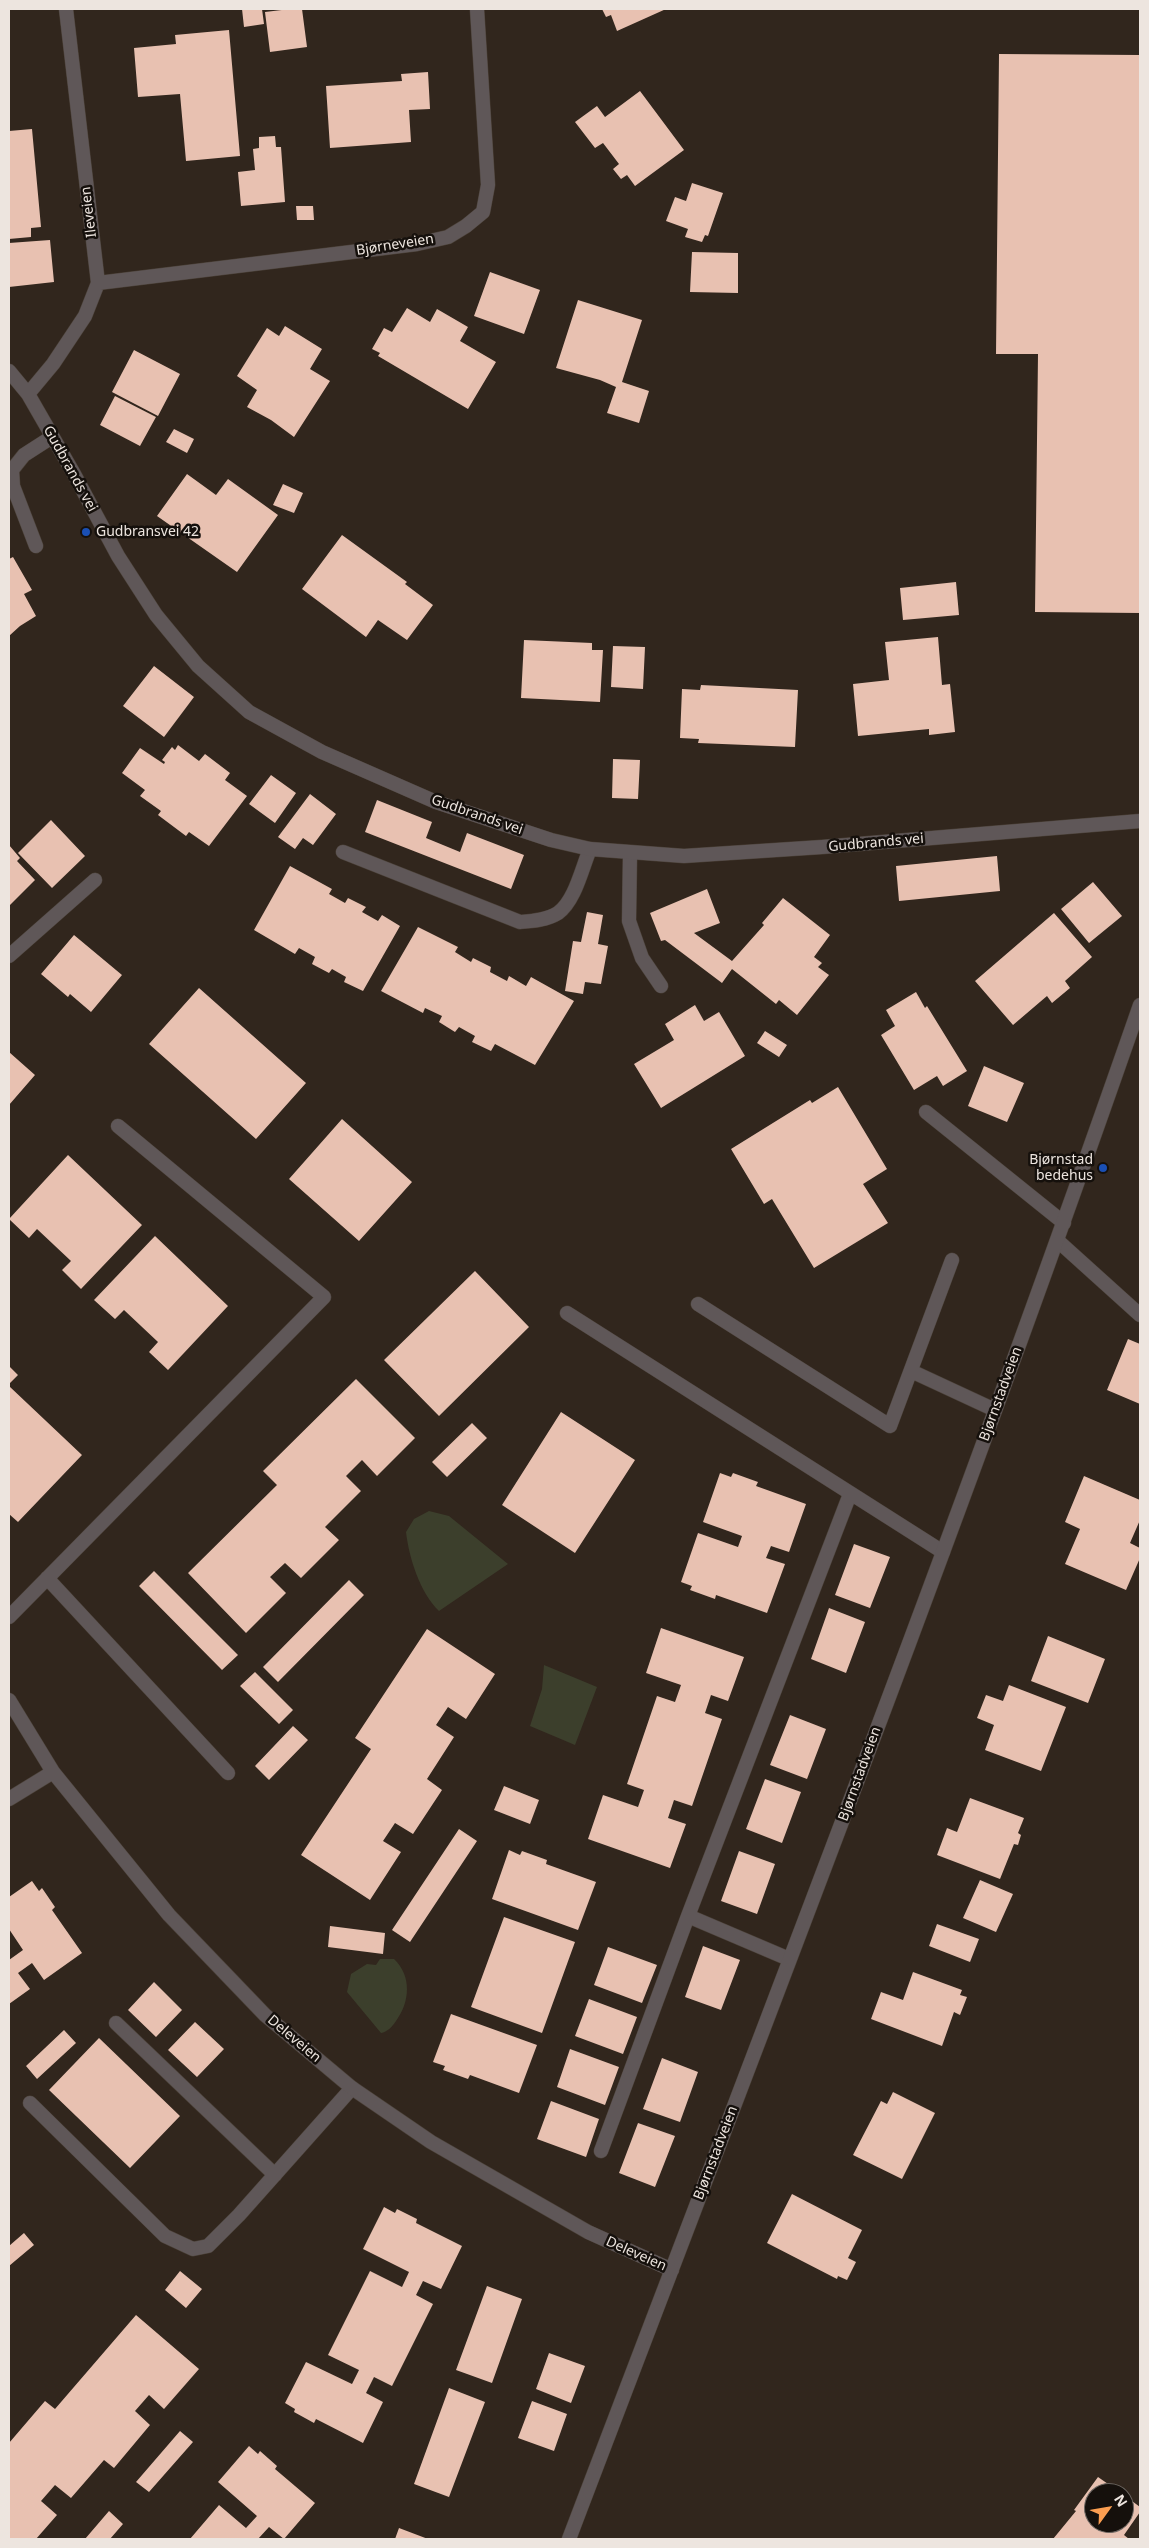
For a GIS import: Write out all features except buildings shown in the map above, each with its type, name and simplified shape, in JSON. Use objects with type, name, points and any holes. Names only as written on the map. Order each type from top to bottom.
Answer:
[{"type":"street","name":"Ileveien","points":[[28,394],[53,364],[86,316],[98,283],[66,9]]},
{"type":"street","name":"Bjørneveien","points":[[98,283],[417,244],[448,237],[466,226],[483,212],[488,185],[477,9]]},
{"type":"street","name":"Gudbrands vei","points":[[9,371],[28,394],[118,556],[156,615],[198,666],[249,712],[322,752],[436,802],[551,840],[590,850],[684,856],[822,847],[1140,821]]},
{"type":"street","points":[[36,546],[13,486],[12,470],[24,455],[52,437]]},
{"type":"street","points":[[343,852],[520,922],[542,919],[558,913],[569,900],[590,850]]},
{"type":"street","points":[[630,854],[629,921],[642,958],[661,986]]},
{"type":"street","points":[[9,956],[95,880]]},
{"type":"street","name":"Bjørnstadveien","points":[[570,2539],[943,1552],[1058,1241],[1140,1005]]},
{"type":"street","points":[[926,1112],[1064,1223]]},
{"type":"street","points":[[9,1617],[324,1297],[118,1126]]},
{"type":"street","points":[[1058,1241],[1140,1315]]},
{"type":"street","points":[[698,1304],[890,1426],[952,1260]]},
{"type":"street","points":[[567,1313],[943,1552]]},
{"type":"street","points":[[911,1371],[995,1410]]},
{"type":"street","points":[[601,2151],[688,1916],[850,1494]]},
{"type":"street","points":[[47,1578],[228,1773]]},
{"type":"street","name":"Deleveien","points":[[9,1700],[53,1772],[169,1915],[265,2015],[352,2088],[431,2142],[588,2232],[672,2270]]},
{"type":"street","points":[[9,1799],[53,1772]]},
{"type":"street","points":[[688,1916],[789,1959]]},
{"type":"street","points":[[116,2023],[275,2175]]},
{"type":"street","points":[[30,2103],[165,2236],[193,2249],[208,2246],[240,2216],[352,2088]]},
{"type":"green space","points":[[429,1511],[449,1516],[508,1564],[439,1611],[432,1604],[421,1585],[410,1553],[406,1532],[414,1519]]},
{"type":"green space","points":[[544,1665],[597,1687],[575,1745],[530,1726],[542,1689]]},
{"type":"green space","points":[[380,1959],[394,1959],[404,1973],[407,1989],[401,2014],[391,2027],[381,2033],[347,1992],[351,1974],[367,1964],[376,1965]]},
{"type":"place","name":"Gudbransvei 42","points":[[86,532]]},
{"type":"place","name":"Bjørnstad bedehus","points":[[1103,1168]]}]
